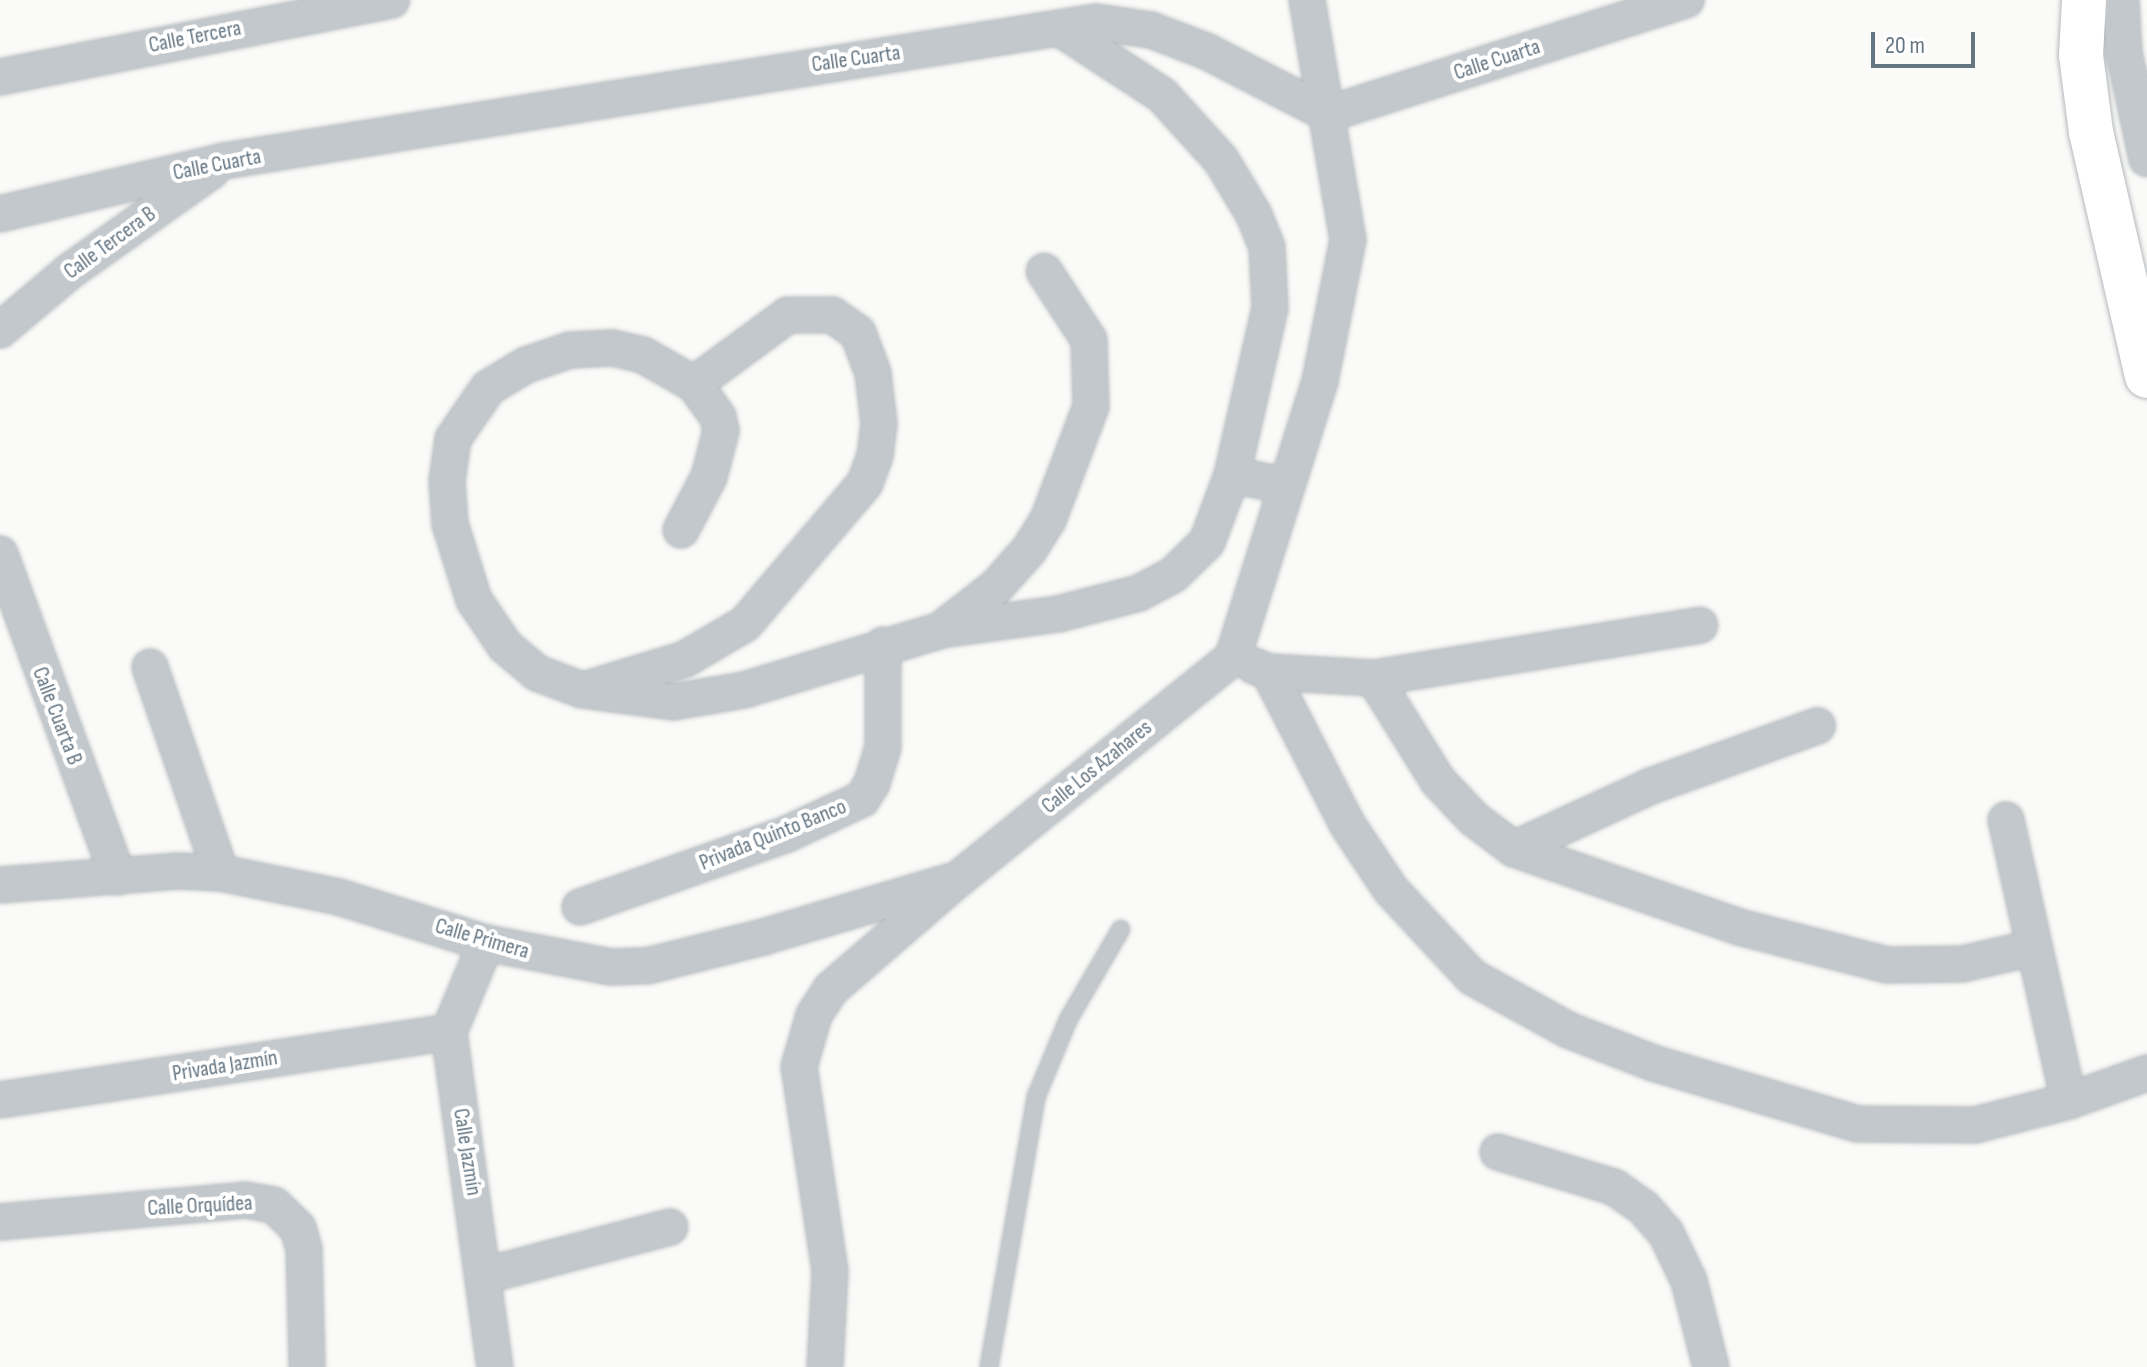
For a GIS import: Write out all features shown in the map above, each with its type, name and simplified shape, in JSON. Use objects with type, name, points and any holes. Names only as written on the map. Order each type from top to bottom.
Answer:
[{"type":"main road","points":[[2061,0],[2081,55],[2103,203],[2147,376]]},
{"type":"main road","points":[[2081,55],[2084,0]]},
{"type":"street","name":"Calle Tercera","points":[[0,77],[391,0]]},
{"type":"street","points":[[1307,0],[1348,240],[1334,332],[1233,657],[1269,672],[1374,678],[1700,625]]},
{"type":"street","name":"Calle Cuarta","points":[[0,214],[224,161],[1096,22],[1151,30],[1230,63],[1328,114],[1686,0]]},
{"type":"street","points":[[2121,0],[2124,52],[2147,159]]},
{"type":"street","points":[[681,530],[709,477],[721,431],[712,404],[694,384],[643,355],[612,348],[570,350],[526,365],[488,388],[453,439],[447,481],[450,524],[474,600],[505,646],[537,673],[582,690],[673,702],[744,690],[883,645],[941,630],[1058,614],[1139,593],[1173,575],[1207,542],[1232,475],[1270,308],[1267,248],[1221,160],[1162,95],[1061,29]]},
{"type":"street","name":"Calle Tercera B","points":[[0,330],[70,271],[224,161]]},
{"type":"street","points":[[941,630],[996,587],[1029,550],[1048,520],[1091,406],[1089,340],[1044,271]]},
{"type":"street","points":[[582,690],[685,659],[745,624],[865,483],[875,456],[879,424],[873,373],[858,333],[832,315],[788,315],[694,384]]},
{"type":"street","points":[[1232,475],[1287,486]]},
{"type":"street","name":"Calle Cuarta B","points":[[0,554],[118,877]]},
{"type":"street","name":"Privada Quinto Banco","points":[[580,907],[787,834],[862,799],[883,747],[883,645]]},
{"type":"street","name":"Calle Los Azahares","points":[[825,1367],[830,1271],[801,1090],[803,1039],[831,989],[957,880],[1233,657]]},
{"type":"street","points":[[150,667],[221,873]]},
{"type":"street","points":[[1269,672],[1347,824],[1391,890],[1472,977],[1508,1002],[1653,1063],[1857,1124],[1975,1125],[2069,1101],[2147,1073]]},
{"type":"street","points":[[1374,678],[1438,781],[1474,819],[1514,849],[1739,927],[1887,965],[1939,967],[2033,948]]},
{"type":"street","points":[[1514,849],[1651,786],[1817,726]]},
{"type":"street","points":[[2006,820],[2069,1101]]},
{"type":"street","name":"Calle Primera","points":[[0,885],[221,873],[339,897],[486,943],[570,962],[647,966],[957,880]]},
{"type":"street","points":[[449,1032],[486,943]]},
{"type":"street","name":"Privada Jazmín","points":[[0,1100],[449,1032]]},
{"type":"street","name":"Calle Jazmín","points":[[449,1032],[487,1275],[495,1367]]},
{"type":"street","points":[[1498,1152],[1614,1187],[1643,1207],[1666,1233],[1689,1281],[1711,1367]]},
{"type":"street","name":"Calle Orquídea","points":[[0,1222],[245,1200],[274,1205],[298,1228],[304,1249],[307,1367]]},
{"type":"street","points":[[487,1275],[670,1227]]},
{"type":"lane","points":[[989,1367],[1036,1097],[1068,1020],[1121,929]]}]
